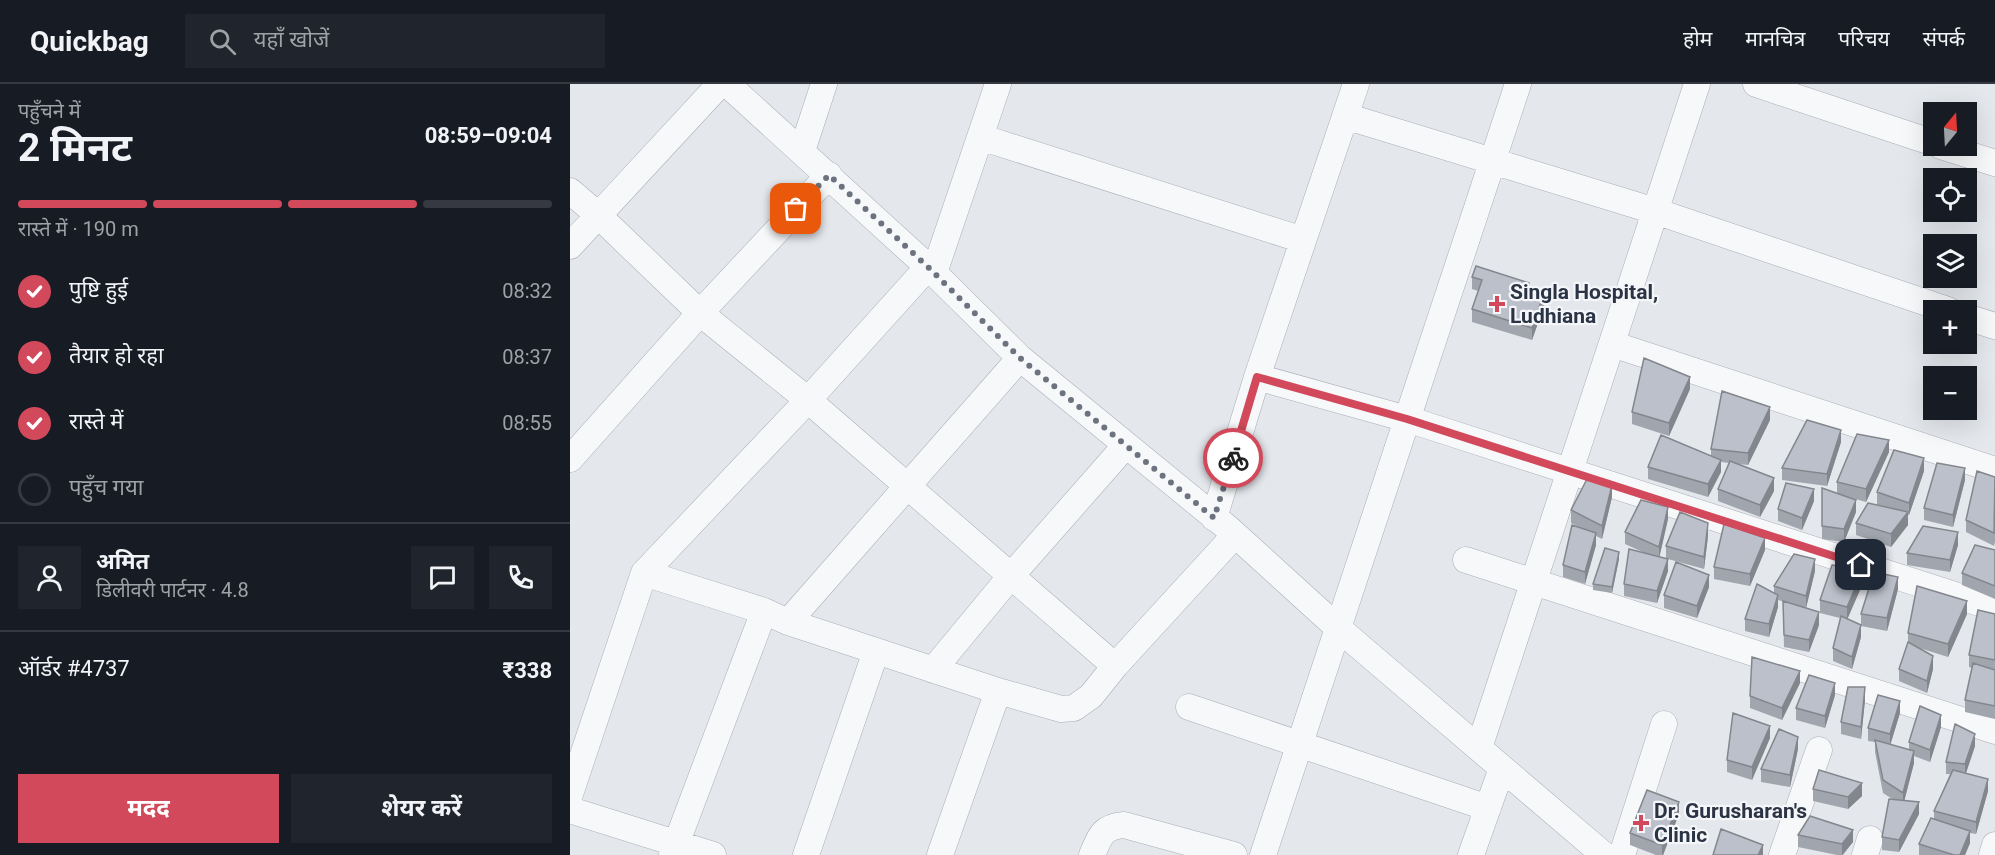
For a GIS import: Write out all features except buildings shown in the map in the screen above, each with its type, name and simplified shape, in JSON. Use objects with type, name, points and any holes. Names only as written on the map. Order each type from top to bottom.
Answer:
[{"type":"street","points":[[570,246],[720,84]]},
{"type":"street","points":[[727,84],[931,270],[1020,358],[1235,535],[1338,628],[1604,855]]},
{"type":"street","points":[[802,151],[824,84]]},
{"type":"street","points":[[570,794],[644,573],[931,270],[998,84]]},
{"type":"street","points":[[1214,518],[1257,377],[1356,84]]},
{"type":"street","points":[[1263,855],[1518,84]]},
{"type":"street","points":[[1479,748],[1697,84]]},
{"type":"street","points":[[1756,84],[1923,139]]},
{"type":"street","points":[[1345,116],[1655,211],[1923,302]]},
{"type":"street","points":[[980,137],[1303,240]]},
{"type":"street","points":[[1973,156],[1995,163]]},
{"type":"street","points":[[570,459],[700,313],[829,175]]},
{"type":"street","points":[[570,191],[700,313],[807,400],[1115,666]]},
{"type":"street","points":[[1977,320],[1995,326]]},
{"type":"street","points":[[1612,344],[1995,470]]},
{"type":"street","points":[[788,622],[1020,358]]},
{"type":"street","points":[[1257,377],[1407,419],[1995,608]]},
{"type":"street","points":[[933,670],[1010,577],[1126,445]]},
{"type":"street","points":[[644,573],[764,611],[788,622],[933,670],[1061,709],[1074,708],[1091,696],[1115,666],[1235,535]]},
{"type":"street","points":[[1466,560],[1995,731]]},
{"type":"street","points":[[673,849],[764,611]]},
{"type":"street","points":[[806,855],[876,651]]},
{"type":"street","points":[[940,855],[998,691]]},
{"type":"street","points":[[1189,707],[1488,808]]},
{"type":"street","points":[[1622,855],[1664,724]]},
{"type":"street","points":[[1782,855],[1819,750]]},
{"type":"street","points":[[1471,855],[1502,768]]},
{"type":"street","points":[[570,810],[673,849],[712,855]]},
{"type":"street","points":[[1092,855],[1104,831],[1110,827],[1124,825],[1234,855]]},
{"type":"street","points":[[1992,855],[1995,845]]},
{"type":"way so far","points":[[796,209],[829,175],[928,267],[1020,358],[1214,518],[1233,458]]},
{"type":"place","name":"Singla Hospital, Ludhiana","points":[[1497,304]]},
{"type":"place","name":"Dr. Gurusharan's Clinic","points":[[1641,823]]},
{"type":"route","points":[[1233,458],[1257,377],[1407,419],[1861,565]]}]
